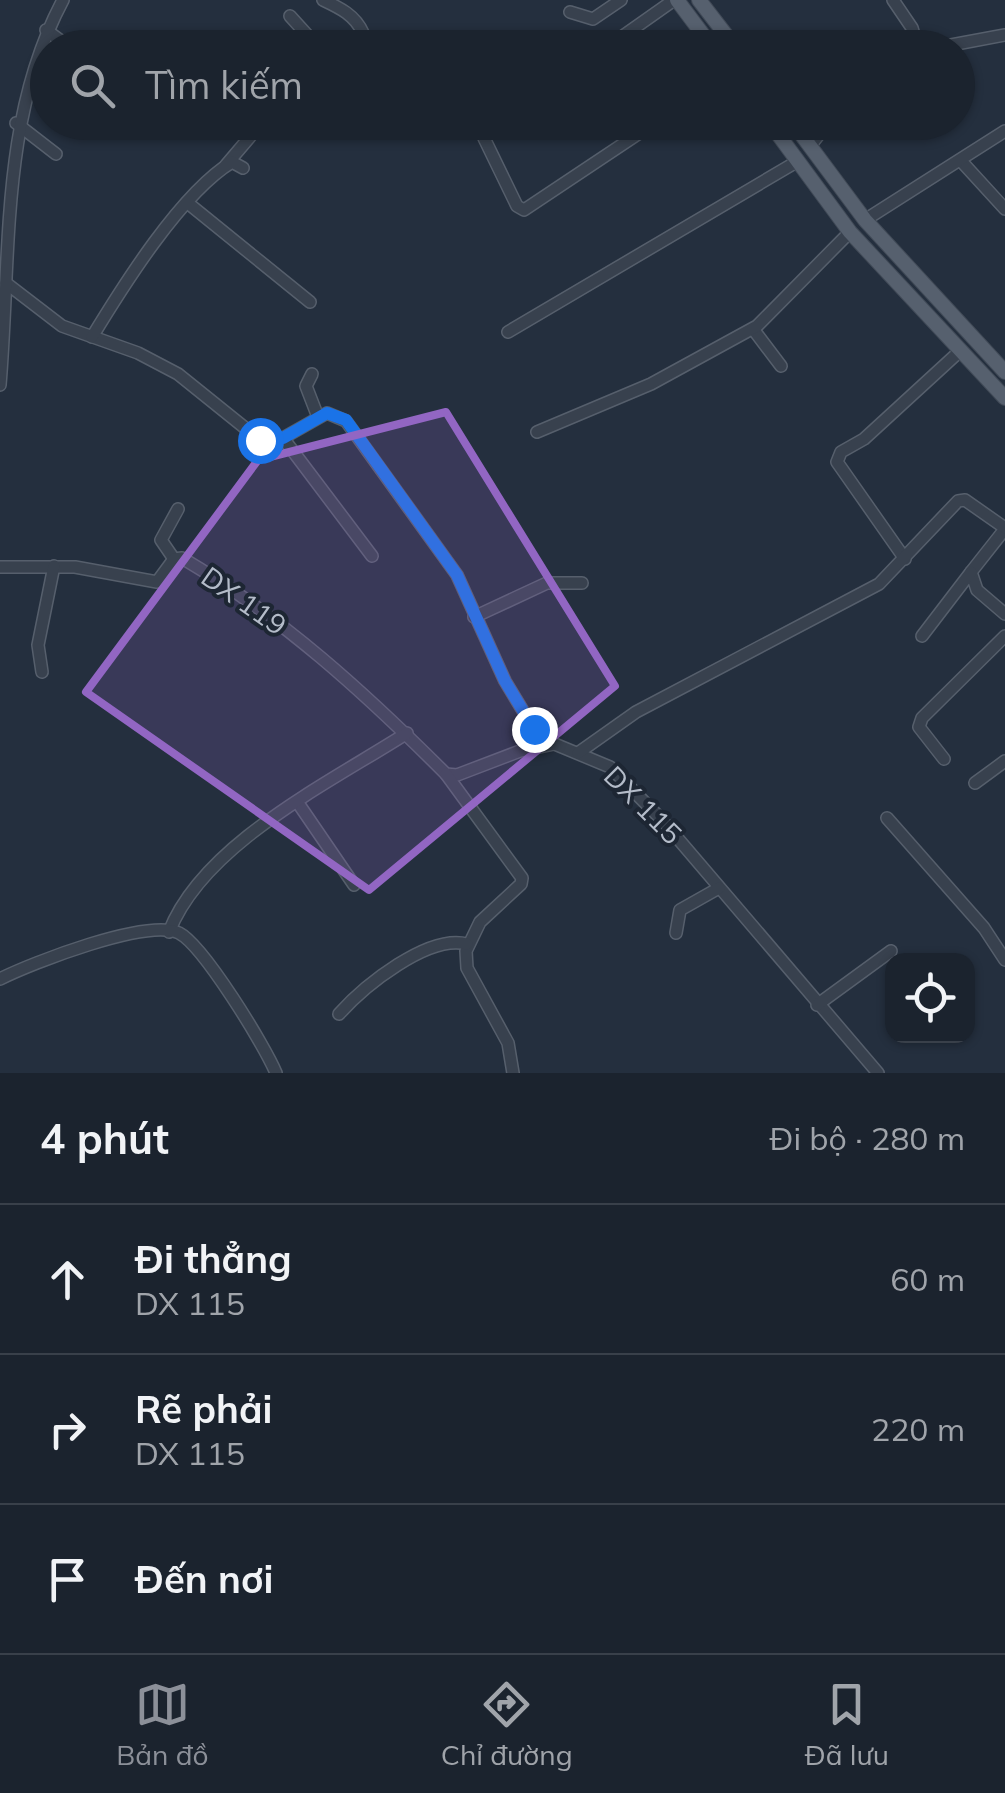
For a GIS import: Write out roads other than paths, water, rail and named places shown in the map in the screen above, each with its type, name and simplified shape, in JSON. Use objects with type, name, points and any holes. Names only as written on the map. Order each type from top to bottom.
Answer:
[{"type":"main road","points":[[675,0],[699,30]]},
{"type":"main road","points":[[699,0],[722,30]]},
{"type":"main road","points":[[782,140],[850,232],[1005,398]]},
{"type":"main road","points":[[806,140],[865,220],[1005,372]]},
{"type":"main road","points":[[850,232],[865,220]]},
{"type":"street","points":[[46,30],[63,0]]},
{"type":"street","points":[[323,0],[346,11],[362,30]]},
{"type":"street","points":[[570,12],[593,19],[621,0]]},
{"type":"street","points":[[632,30],[675,0]]},
{"type":"street","points":[[893,0],[913,30]]},
{"type":"street","points":[[290,16],[303,30]]},
{"type":"street","points":[[975,40],[1005,34]]},
{"type":"street","points":[[0,385],[6,283],[5,179],[30,69]]},
{"type":"street","points":[[16,123],[30,134]]},
{"type":"street","points":[[865,220],[937,171],[962,162],[1005,131]]},
{"type":"street","points":[[38,140],[56,154]]},
{"type":"street","points":[[92,337],[144,257],[248,140]]},
{"type":"street","points":[[485,140],[517,206],[524,210],[629,140]]},
{"type":"street","points":[[810,146],[815,140]]},
{"type":"street","points":[[508,332],[798,161]]},
{"type":"street","points":[[226,166],[236,162],[242,168]]},
{"type":"street","points":[[962,162],[1005,209]]},
{"type":"street","points":[[189,204],[310,302]]},
{"type":"street","points":[[537,432],[651,384],[753,329],[850,232]]},
{"type":"street","points":[[6,283],[62,326],[178,374],[260,440],[283,438],[318,417],[306,386],[312,374]]},
{"type":"street","points":[[753,329],[782,366]]},
{"type":"street","points":[[906,559],[837,462],[841,452],[864,438],[960,351]]},
{"type":"street","name":"DX 115","points":[[318,417],[327,413],[346,420],[457,575],[474,617],[534,729],[554,744],[610,767],[662,820],[878,1073]]},
{"type":"street","points":[[283,438],[372,556]]},
{"type":"street","points":[[578,753],[636,712],[870,590],[906,559],[961,500],[1005,528],[922,636]]},
{"type":"street","points":[[174,559],[161,540],[178,509]]},
{"type":"street","name":"DX 119","points":[[0,567],[54,566],[157,582],[174,559],[182,558],[244,597],[348,676],[446,774],[522,878],[522,884],[480,922],[468,944]]},
{"type":"street","points":[[42,672],[38,645],[54,566]]},
{"type":"street","points":[[971,572],[977,590],[1005,614]]},
{"type":"street","points":[[474,617],[547,583],[582,583]]},
{"type":"street","points":[[944,758],[920,727],[922,718],[1005,636]]},
{"type":"street","points":[[169,932],[180,902],[205,872],[274,816],[407,733]]},
{"type":"street","points":[[446,774],[456,775],[520,751],[554,744]]},
{"type":"street","points":[[975,783],[1005,761]]},
{"type":"street","points":[[298,802],[354,884]]},
{"type":"street","points":[[887,818],[984,928],[1005,960]]},
{"type":"street","points":[[676,934],[680,910],[719,888]]},
{"type":"street","points":[[0,979],[30,964],[118,938],[178,933],[208,961],[276,1073]]},
{"type":"street","points":[[339,1014],[370,981],[404,962],[454,940],[468,944],[467,968],[508,1043],[513,1073]]},
{"type":"street","points":[[817,1005],[891,951]]}]
